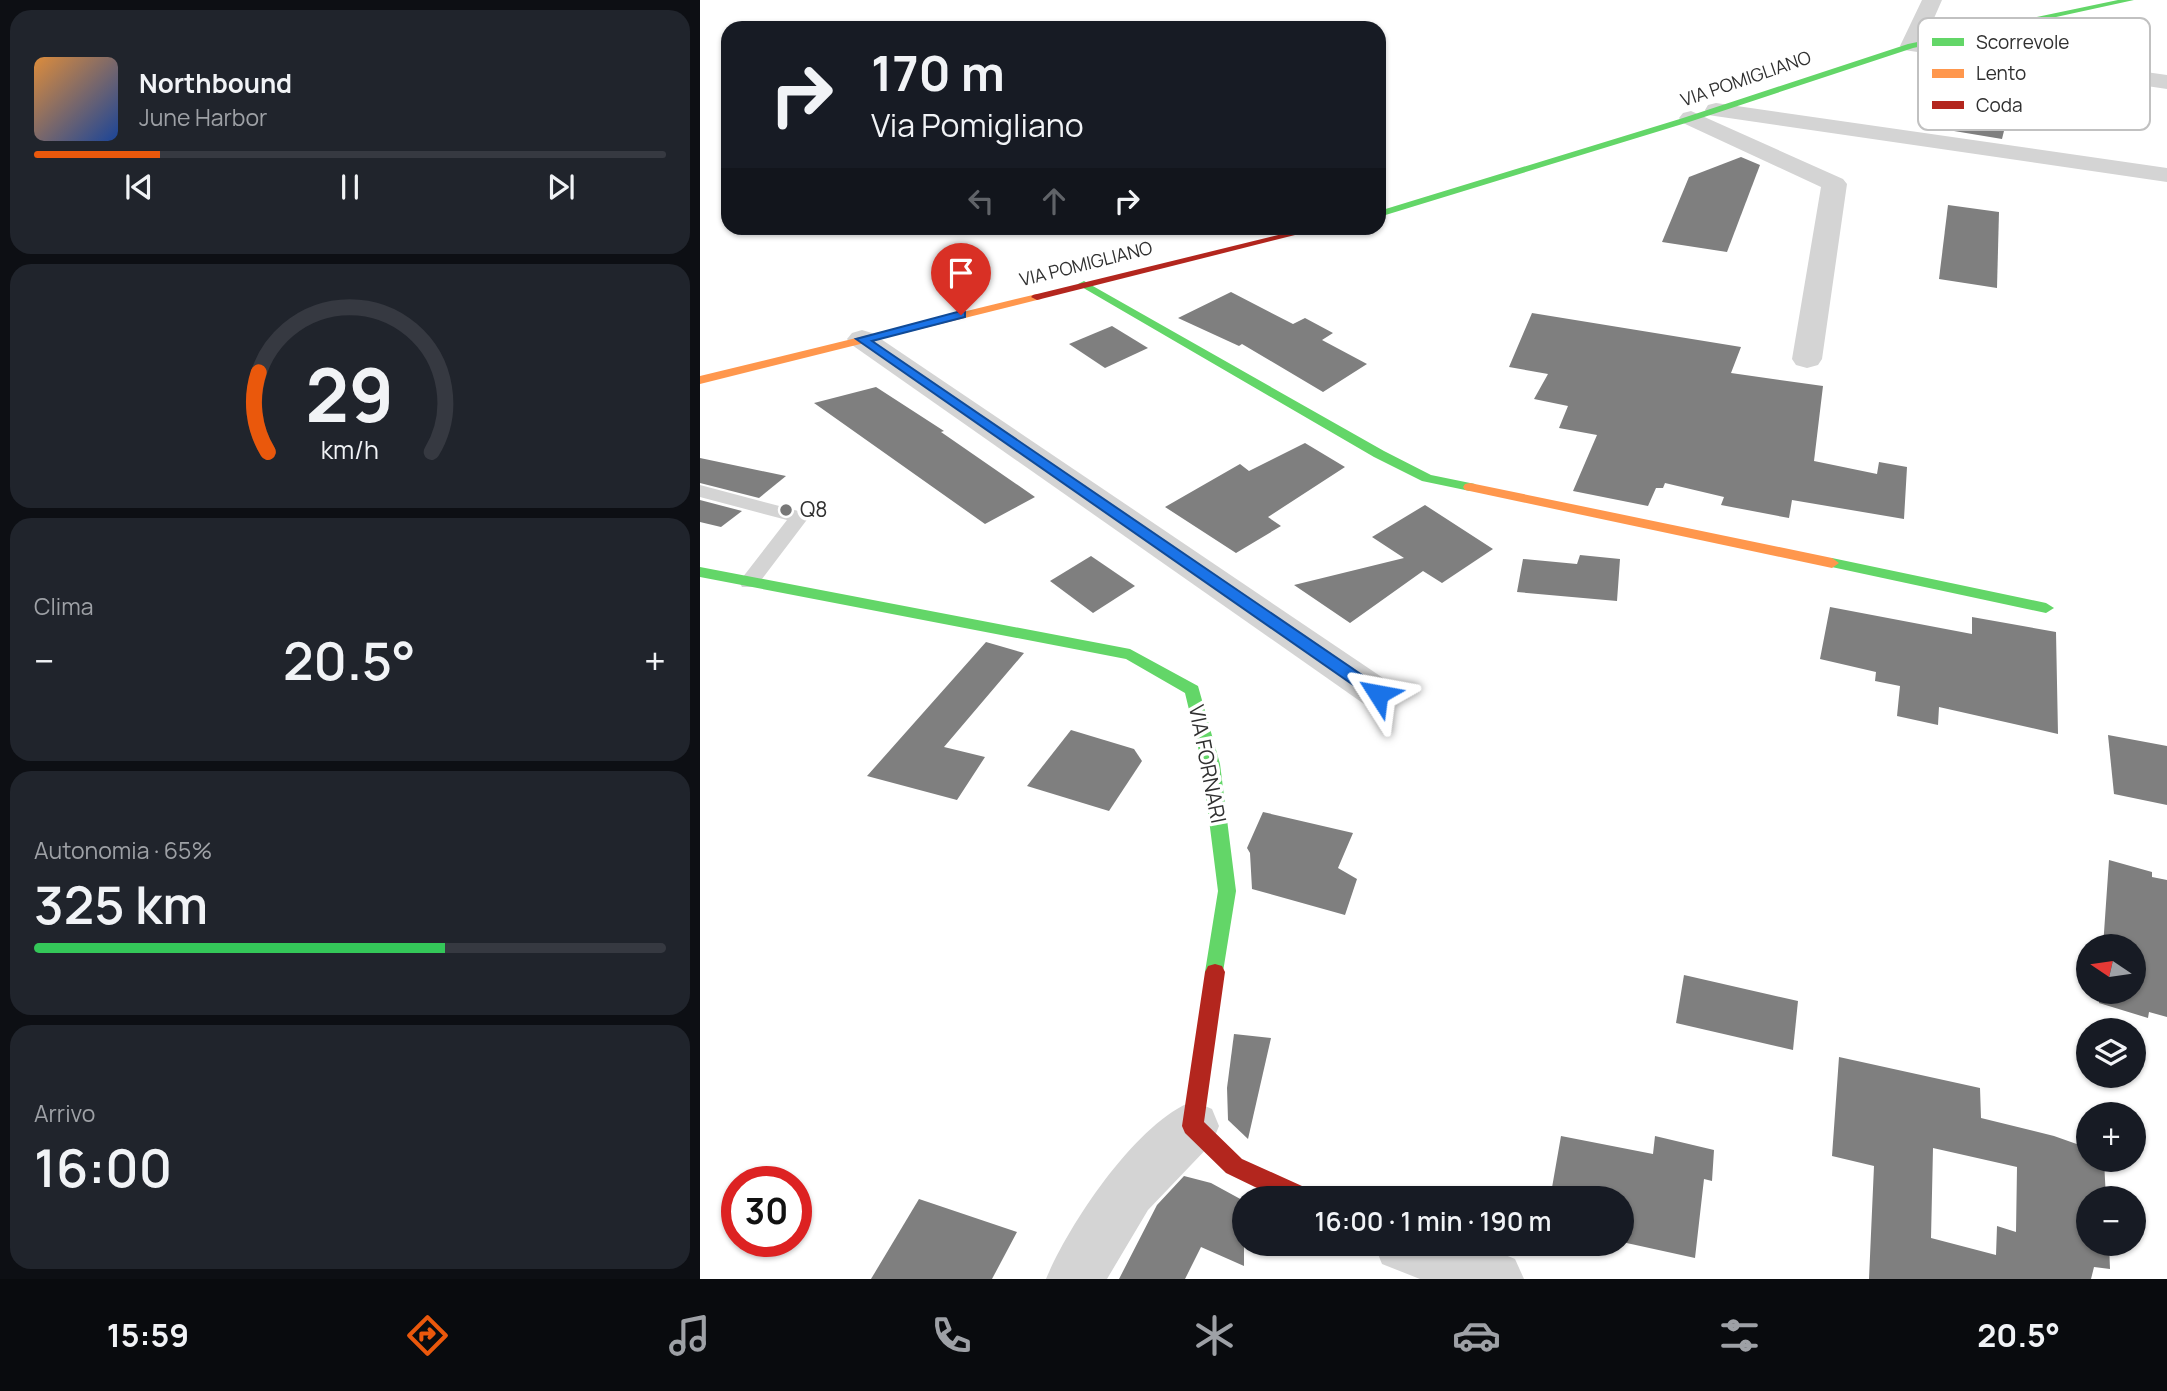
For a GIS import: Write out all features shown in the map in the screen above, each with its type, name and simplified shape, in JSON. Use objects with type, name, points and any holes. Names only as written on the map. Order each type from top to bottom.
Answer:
[{"type":"street","points":[[1924,18],[1933,0]]},
{"type":"street","name":"VIA POMIGLIANO","points":[[2044,18],[2130,0]]},
{"type":"street","points":[[1918,31],[1911,46],[1918,47]]},
{"type":"street","name":"VIA POMIGLIANO","points":[[1386,212],[1918,45]]},
{"type":"street","points":[[1716,110],[2167,175]]},
{"type":"street","points":[[1691,118],[1834,184],[1807,359]]},
{"type":"street","name":"VIA POMIGLIANO","points":[[700,380],[1289,235]]},
{"type":"street","points":[[1084,284],[1379,454],[1427,478],[2046,608]]},
{"type":"street","points":[[862,339],[1378,694]]},
{"type":"street","name":"VIA FORNARI","points":[[700,572],[1130,654],[1192,690],[1211,764],[1227,891],[1193,1126]]},
{"type":"street","points":[[1075,1279],[1129,1191],[1193,1126],[1234,1166],[1277,1186]]},
{"type":"street","points":[[1434,1256],[1495,1279]]},
{"type":"lane","points":[[700,491],[799,517],[749,582]]},
{"type":"building","points":[[1955,130],[2004,130],[2002,139]]},
{"type":"building","points":[[1741,157],[1760,165],[1727,252],[1662,242],[1689,177]]},
{"type":"building","points":[[1948,205],[1999,212],[1997,288],[1939,279]]},
{"type":"building","points":[[1231,292],[1293,324],[1305,318],[1333,333],[1322,340],[1367,364],[1323,392],[1242,344],[1239,346],[1178,318]]},
{"type":"building","points":[[1532,313],[1741,347],[1731,373],[1823,386],[1814,461],[1877,474],[1879,462],[1907,467],[1904,519],[1792,500],[1789,518],[1721,505],[1724,497],[1665,483],[1663,488],[1656,488],[1648,506],[1573,491],[1597,435],[1559,428],[1568,406],[1534,399],[1548,374],[1509,367]]},
{"type":"building","points":[[1112,326],[1148,348],[1105,368],[1069,344]]},
{"type":"building","points":[[876,387],[944,431],[941,432],[1035,497],[985,524],[814,403]]},
{"type":"building","points":[[1305,443],[1345,467],[1268,517],[1281,526],[1236,553],[1165,507],[1240,464],[1249,471]]},
{"type":"building","points":[[700,458],[786,476],[759,498],[700,483]]},
{"type":"building","points":[[700,500],[742,511],[721,527],[700,522]]},
{"type":"building","points":[[1425,505],[1493,549],[1442,583],[1423,571],[1350,623],[1294,585],[1404,558],[1372,537]]},
{"type":"building","points":[[1580,555],[1620,559],[1617,601],[1517,592],[1523,559],[1577,564]]},
{"type":"building","points":[[1091,556],[1135,586],[1093,613],[1050,581]]},
{"type":"building","points":[[1830,607],[1972,634],[1972,617],[2056,632],[2058,734],[1939,707],[1938,725],[1897,716],[1900,686],[1875,681],[1876,672],[1820,659]]},
{"type":"building","points":[[986,642],[1024,653],[944,747],[985,757],[957,800],[867,776]]},
{"type":"building","points":[[1071,730],[1134,749],[1142,761],[1109,811],[1027,786]]},
{"type":"building","points":[[2108,735],[2167,746],[2167,805],[2114,794]]},
{"type":"building","points":[[1263,812],[1353,833],[1338,868],[1357,879],[1345,915],[1252,889],[1250,853],[1247,848]]},
{"type":"building","points":[[2109,860],[2152,872],[2152,877],[2167,880],[2167,1017],[2149,1012],[2148,1018],[2102,1004],[2146,1004],[2146,934],[2104,934]]},
{"type":"building","points":[[1684,975],[1798,1001],[1793,1050],[1676,1023]]},
{"type":"building","points":[[1234,1034],[1271,1038],[1248,1139],[1228,1120],[1227,1088]]},
{"type":"building","points":[[1839,1057],[1980,1088],[1981,1118],[2076,1144],[2076,1172],[2105,1172],[2105,1186],[2076,1186],[2076,1256],[2109,1256],[2110,1269],[2094,1267],[2091,1279],[1869,1279],[1874,1166],[1832,1156]],"holes":[[[1933,1148],[2017,1167],[2016,1232],[1997,1226],[1996,1255],[1931,1238]]]},
{"type":"building","points":[[1561,1136],[1653,1154],[1655,1136],[1714,1150],[1712,1181],[1704,1179],[1695,1258],[1634,1245],[1634,1186],[1552,1186]]},
{"type":"building","points":[[1184,1176],[1211,1183],[1232,1194],[1232,1256],[1244,1256],[1244,1266],[1201,1247],[1185,1279],[1119,1279],[1157,1205]]},
{"type":"building","points":[[919,1199],[1017,1232],[992,1279],[871,1279]]},
{"type":"traffic: fast","points":[[2044,18],[2130,0]]},
{"type":"traffic: fast","points":[[1386,212],[1686,120],[1918,45]]},
{"type":"traffic: fast","points":[[1084,284],[1379,454],[1427,478],[1470,487]]},
{"type":"traffic: fast","points":[[1832,563],[2046,608]]},
{"type":"traffic: fast","points":[[700,572],[1130,654],[1192,690],[1211,764],[1227,891],[1215,972]]},
{"type":"traffic: slow","points":[[700,380],[1037,297]]},
{"type":"traffic: slow","points":[[1470,487],[1832,563]]},
{"type":"traffic: jam","points":[[1037,297],[1289,235]]},
{"type":"traffic: jam","points":[[1215,972],[1193,1126],[1234,1166],[1277,1186]]},
{"type":"place","name":"Q8","points":[[786,510]]},
{"type":"route","points":[[961,315],[862,339],[1378,694]]}]
